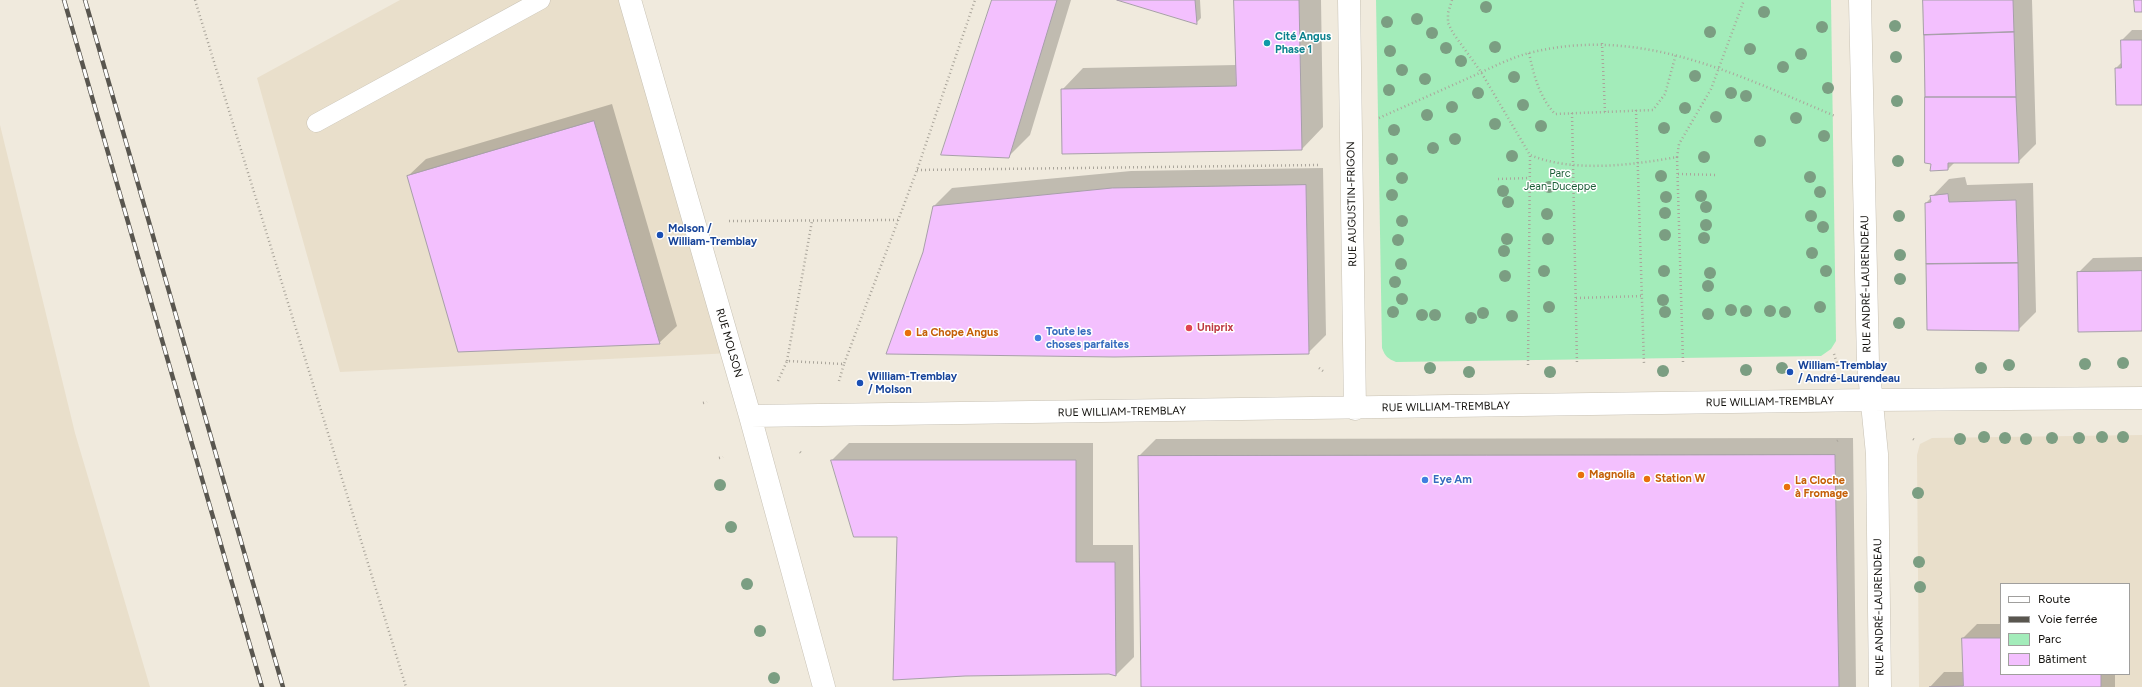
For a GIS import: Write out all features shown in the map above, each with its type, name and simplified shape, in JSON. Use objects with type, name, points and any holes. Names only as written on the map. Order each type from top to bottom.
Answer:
[{"type":"street","name":"RUE MOLSON","points":[[630,0],[750,416],[824,687]]},
{"type":"street","name":"RUE AUGUSTIN-FRIGON","points":[[1349,0],[1355,409]]},
{"type":"street","name":"RUE ANDRÉ-LAURENDEAU","points":[[1860,0],[1868,364],[1877,454],[1880,687]]},
{"type":"street","name":"RUE WILLIAM-TREMBLAY","points":[[750,416],[1355,409],[1872,400],[2142,398]]},
{"type":"lane","points":[[316,123],[540,0]]},
{"type":"path","points":[[195,0],[406,687]]},
{"type":"path","points":[[839,381],[844,364],[917,170],[975,0]]},
{"type":"path","points":[[1452,0],[1448,13],[1448,23],[1460,43],[1481,72],[1530,155],[1528,365]]},
{"type":"path","points":[[1683,362],[1678,174],[1679,144],[1711,89],[1744,0]]},
{"type":"path","points":[[1374,120],[1481,72],[1528,53],[1602,43],[1620,44],[1676,54],[1719,67],[1837,117]]},
{"type":"path","points":[[1602,43],[1606,112]]},
{"type":"path","points":[[1528,53],[1537,86],[1547,106],[1554,114],[1653,110],[1657,106],[1670,82],[1676,54]]},
{"type":"path","points":[[1636,110],[1644,364]]},
{"type":"path","points":[[1572,113],[1577,365]]},
{"type":"path","points":[[1530,155],[1545,161],[1573,165],[1638,164],[1678,157]]},
{"type":"path","points":[[917,170],[1320,165]]},
{"type":"path","points":[[1678,174],[1718,175]]},
{"type":"path","points":[[1498,179],[1530,178]]},
{"type":"path","points":[[729,221],[898,220]]},
{"type":"path","points":[[778,381],[787,361],[812,221]]},
{"type":"path","points":[[1576,298],[1642,296]]},
{"type":"path","points":[[1834,354],[1837,363]]},
{"type":"path","points":[[787,361],[844,364]]},
{"type":"path","points":[[1319,368],[1323,371]]},
{"type":"path","points":[[703,403],[707,402]]},
{"type":"path","points":[[719,458],[723,457]]},
{"type":"shaded area","points":[[400,0],[630,0],[732,353],[340,372],[257,78]]},
{"type":"shaded area","points":[[0,125],[75,433],[150,687],[0,687]]},
{"type":"shaded area","points":[[2142,435],[2142,687],[1919,687],[1917,455],[1920,444],[1932,438]]},
{"type":"green space","name":"Parc Jean-Duceppe","points":[[1376,0],[1831,0],[1836,341],[1831,349],[1821,356],[1396,362],[1389,358],[1382,348]]},
{"type":"building","points":[[992,0],[1057,0],[1009,158],[941,155]]},
{"type":"building","points":[[1117,0],[1195,0],[1197,24]]},
{"type":"building","name":"Cité Angus Phase 1","points":[[1234,0],[1299,0],[1302,150],[1062,154],[1061,89],[1236,86]]},
{"type":"building","points":[[1923,0],[2013,0],[2014,32],[1924,35]]},
{"type":"building","points":[[2134,0],[2142,0],[2142,12],[2135,12]]},
{"type":"building","points":[[2014,32],[2016,97],[1925,97],[1924,35]]},
{"type":"building","points":[[2121,40],[2142,40],[2142,105],[2116,105],[2115,68],[2121,68]]},
{"type":"building","points":[[1925,97],[2016,97],[2019,163],[1948,163],[1948,170],[1930,171],[1931,164],[1925,163]]},
{"type":"building","points":[[594,121],[660,344],[458,352],[407,176]]},
{"type":"building","points":[[1306,185],[1309,354],[1114,357],[886,354],[923,252],[933,206],[1112,188]]},
{"type":"building","points":[[1948,194],[1949,202],[2016,200],[2018,263],[1926,264],[1925,203],[1931,202],[1930,196]]},
{"type":"building","points":[[2018,263],[2019,331],[1927,330],[1926,264]]},
{"type":"building","points":[[2142,271],[2142,331],[2078,332],[2077,272]]},
{"type":"building","points":[[1835,455],[1839,687],[1141,687],[1138,456]]},
{"type":"building","points":[[831,460],[1076,460],[1076,562],[1115,562],[1116,676],[1109,674],[965,676],[893,680],[897,537],[854,537]]},
{"type":"building","points":[[1962,638],[2000,638],[2000,675],[2101,675],[2101,687],[1929,687],[1963,686]]},
{"type":"railway","points":[[64,0],[262,687]]},
{"type":"railway","points":[[85,0],[283,687]]},
{"type":"place","name":"Cité Angus Phase 1","points":[[1267,43]]},
{"type":"place","name":"Molson / William-Tremblay","points":[[660,235]]},
{"type":"place","name":"Uniprix","points":[[1189,328]]},
{"type":"place","name":"La Chope Angus","points":[[908,333]]},
{"type":"place","name":"Toute les choses parfaites","points":[[1038,338]]},
{"type":"place","name":"William-Tremblay / André-Laurendeau","points":[[1790,372]]},
{"type":"place","name":"William-Tremblay / Molson","points":[[860,383]]},
{"type":"place","name":"Magnolia","points":[[1581,475]]},
{"type":"place","name":"Station W","points":[[1647,479]]},
{"type":"place","name":"Eye Am","points":[[1425,480]]},
{"type":"place","name":"La Cloche à Fromage","points":[[1787,487]]}]
